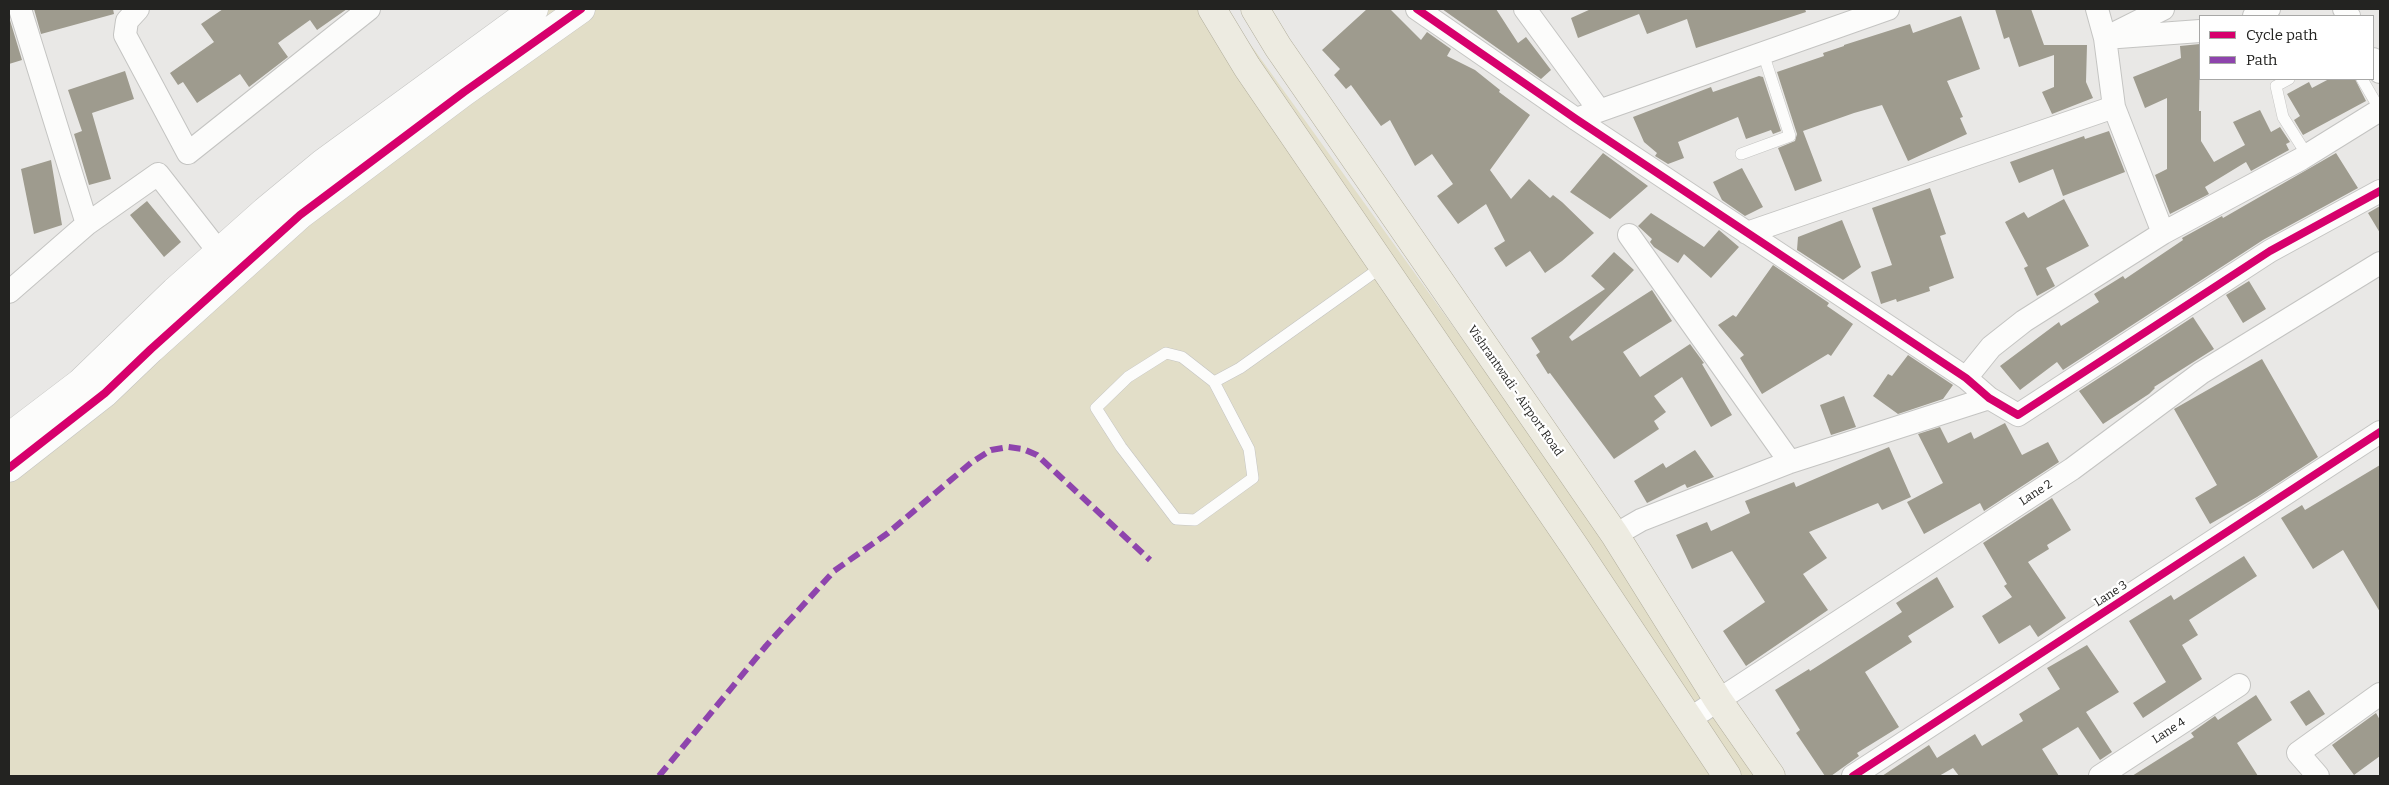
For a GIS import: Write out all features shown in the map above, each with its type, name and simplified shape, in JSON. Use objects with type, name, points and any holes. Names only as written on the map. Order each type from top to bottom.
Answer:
[{"type":"main road","points":[[1212,9],[1247,67],[1575,547],[1688,720],[1727,776]]},
{"type":"main road","name":"Vishrantwadi - Airport Road","points":[[1255,9],[1284,55],[1614,535],[1718,700],[1771,776]]},
{"type":"street","points":[[20,9],[87,224]]},
{"type":"street","points":[[138,9],[127,21],[125,35],[188,153],[369,9]]},
{"type":"street","points":[[9,437],[80,383],[175,291],[323,164],[534,9]]},
{"type":"street","points":[[9,468],[105,393],[151,348],[300,215],[464,92],[581,9]]},
{"type":"street","points":[[1417,9],[1576,119],[1966,378],[1989,398],[2018,415],[2270,251],[2380,191]]},
{"type":"street","points":[[1525,9],[1599,110]]},
{"type":"street","points":[[1576,119],[1888,9]]},
{"type":"street","points":[[2097,9],[2105,38],[2114,107],[2163,233]]},
{"type":"street","points":[[2105,38],[2163,9]]},
{"type":"street","points":[[2256,15],[2269,9]]},
{"type":"street","points":[[2105,38],[2199,31]]},
{"type":"street","points":[[2374,61],[2380,72]]},
{"type":"street","points":[[1747,233],[2114,107]]},
{"type":"street","points":[[1966,378],[1990,347],[2024,321],[2163,233],[2307,155],[2380,110]]},
{"type":"street","points":[[9,292],[87,224],[158,174],[219,252]]},
{"type":"street","points":[[1629,235],[1790,462]]},
{"type":"street","name":"Lane 2","points":[[1688,720],[2072,469],[2202,373],[2380,262]]},
{"type":"street","points":[[1614,535],[1641,520],[1790,462],[1989,398]]},
{"type":"street","name":"Lane 3","points":[[1854,776],[2380,432]]},
{"type":"street","name":"Lane 4","points":[[2100,776],[2239,685]]},
{"type":"street","points":[[2315,775],[2298,753],[2380,694]]},
{"type":"lane","points":[[1741,154],[1790,136],[1763,52]]},
{"type":"lane","points":[[2287,80],[2276,86],[2283,118],[2307,155]]},
{"type":"lane","points":[[2363,80],[2380,110]]},
{"type":"lane","points":[[1214,382],[1240,368],[1384,266]]},
{"type":"lane","points":[[1166,353],[1182,357],[1214,382],[1248,449],[1252,478],[1195,520],[1176,519],[1121,447],[1096,408],[1128,378],[1166,353]]},
{"type":"shaded area","points":[[546,9],[1225,9],[1776,776],[9,776],[9,430]]},
{"type":"building","points":[[34,9],[113,9],[114,14],[41,34]]},
{"type":"building","points":[[223,9],[347,9],[317,30],[310,20],[278,43],[288,57],[249,87],[240,74],[197,103],[183,82],[178,85],[170,73],[214,42],[201,24]]},
{"type":"building","points":[[1367,9],[1390,9],[1421,40],[1427,32],[1451,49],[1447,56],[1475,70],[1500,90],[1499,92],[1530,115],[1490,170],[1511,199],[1529,179],[1550,198],[1553,195],[1562,202],[1594,233],[1545,273],[1530,251],[1506,267],[1494,248],[1505,241],[1486,204],[1458,224],[1437,196],[1453,184],[1432,154],[1415,166],[1390,120],[1381,126],[1351,85],[1346,89],[1334,75],[1340,69],[1322,50]]},
{"type":"building","points":[[1442,9],[1496,9],[1518,43],[1526,37],[1551,70],[1541,79]]},
{"type":"building","points":[[1591,9],[1805,9],[1806,12],[1696,48],[1687,19],[1647,34],[1639,14],[1578,38],[1571,18]]},
{"type":"building","points":[[1995,9],[2031,9],[2044,45],[2087,45],[2086,82],[2093,98],[2052,114],[2042,92],[2054,87],[2054,55],[2019,67],[2009,37],[2004,39]]},
{"type":"building","points":[[1961,16],[1980,69],[1947,81],[1963,117],[1960,118],[1967,134],[1908,161],[1882,105],[1854,113],[1803,131],[1822,181],[1795,191],[1778,148],[1795,141],[1797,134],[1777,72],[1824,56],[1823,53],[1844,45],[1910,24],[1913,33]]},
{"type":"building","points":[[9,17],[22,60],[9,64]]},
{"type":"building","points":[[2199,44],[2201,141],[2214,162],[2245,145],[2233,122],[2260,110],[2271,132],[2280,127],[2290,142],[2286,144],[2289,150],[2251,171],[2246,162],[2205,187],[2209,194],[2170,214],[2155,175],[2167,169],[2167,98],[2145,108],[2133,77],[2181,58],[2180,46]]},
{"type":"building","points":[[125,71],[134,99],[92,113],[111,179],[89,185],[74,134],[82,131],[68,90]]},
{"type":"building","points":[[1759,76],[1763,77],[1781,131],[1773,134],[1771,130],[1746,139],[1738,117],[1678,142],[1684,158],[1668,164],[1655,156],[1657,153],[1644,142],[1633,117],[1711,87],[1713,92]]},
{"type":"building","points":[[2327,80],[2356,80],[2366,101],[2303,135],[2294,120],[2300,116],[2287,94],[2309,82],[2312,88]]},
{"type":"building","points":[[2109,131],[2125,172],[2063,196],[2053,169],[2019,183],[2010,162],[2084,136],[2085,139]]},
{"type":"building","points":[[1603,153],[1648,186],[1610,219],[1570,192]]},
{"type":"building","points":[[2336,153],[2358,188],[2263,240],[2063,370],[2057,362],[2020,390],[2000,366],[2059,322],[2061,326],[2099,302],[2094,294],[2123,276],[2125,279],[2183,240],[2182,238],[2222,216],[2223,218]]},
{"type":"building","points":[[51,160],[62,225],[34,234],[21,169]]},
{"type":"building","points":[[1742,168],[1763,207],[1745,216],[1722,200],[1713,182]]},
{"type":"building","points":[[1930,188],[1946,234],[1940,236],[1954,278],[1929,287],[1930,291],[1897,302],[1896,299],[1881,304],[1871,272],[1892,265],[1872,208]]},
{"type":"building","points":[[2064,199],[2089,246],[2046,268],[2055,286],[2037,296],[2024,268],[2028,266],[2005,222],[2024,212],[2028,218]]},
{"type":"building","points":[[147,201],[181,242],[164,257],[130,215]]},
{"type":"building","points":[[2380,206],[2380,233],[2368,213]]},
{"type":"building","points":[[1651,213],[1704,247],[1719,230],[1739,247],[1711,278],[1684,254],[1678,263],[1654,247],[1650,242],[1652,239],[1638,226]]},
{"type":"building","points":[[1842,220],[1861,267],[1843,280],[1797,250],[1798,237]]},
{"type":"building","points":[[1614,252],[1634,270],[1569,337],[1572,341],[1652,290],[1672,321],[1623,352],[1640,377],[1690,344],[1704,363],[1702,364],[1732,415],[1711,427],[1682,377],[1654,396],[1666,412],[1654,421],[1659,429],[1614,459],[1550,373],[1548,374],[1536,355],[1540,352],[1531,338],[1605,289],[1591,276]]},
{"type":"building","points":[[1773,265],[1829,303],[1827,306],[1853,324],[1831,356],[1828,354],[1762,394],[1740,358],[1744,355],[1718,325],[1733,315],[1736,317]]},
{"type":"building","points":[[2249,281],[2266,309],[2243,323],[2226,295]]},
{"type":"building","points":[[2193,317],[2214,349],[2154,387],[2149,394],[2103,424],[2079,391]]},
{"type":"building","points":[[1908,355],[1953,385],[1943,399],[1898,414],[1873,396],[1888,374],[1892,376]]},
{"type":"building","points":[[2262,359],[2318,457],[2257,497],[2210,524],[2195,498],[2217,485],[2174,409]]},
{"type":"building","points":[[1844,396],[1856,427],[1831,435],[1820,405]]},
{"type":"building","points":[[2005,423],[2022,455],[2048,442],[2059,462],[1984,511],[1980,503],[1924,534],[1907,502],[1943,483],[1918,434],[1940,427],[1948,443],[1971,432],[1974,439]]},
{"type":"building","points":[[1889,447],[1911,497],[1882,510],[1878,503],[1809,532],[1827,558],[1803,574],[1828,610],[1746,666],[1723,631],[1765,602],[1732,551],[1692,569],[1676,535],[1707,522],[1711,531],[1750,513],[1745,501],[1794,482],[1796,487]]},
{"type":"building","points":[[1695,450],[1714,477],[1687,488],[1685,484],[1647,503],[1634,481],[1663,463],[1666,468]]},
{"type":"building","points":[[2380,465],[2380,612],[2343,550],[2313,569],[2281,518],[2302,505],[2305,510]]},
{"type":"building","points":[[2052,498],[2071,530],[2047,545],[2049,549],[2028,562],[2066,618],[2038,637],[2030,625],[1999,644],[1982,616],[2012,597],[2004,586],[2007,584],[1983,543]]},
{"type":"building","points":[[2244,556],[2257,576],[2189,620],[2198,635],[2182,645],[2202,679],[2143,718],[2133,703],[2166,682],[2129,621],[2171,595],[2174,600]]},
{"type":"building","points":[[1937,577],[1954,607],[1908,636],[1912,642],[1865,672],[1899,727],[1857,753],[1859,756],[1831,776],[1825,776],[1796,733],[1800,730],[1775,690],[1809,669],[1810,671],[1902,612],[1896,603]]},
{"type":"building","points":[[2087,645],[2119,692],[2086,712],[2112,752],[2100,760],[2078,727],[2042,749],[2059,776],[1959,776],[1953,768],[1939,776],[1882,776],[1929,745],[1937,758],[1975,734],[1982,746],[2023,721],[2019,714],[2060,689],[2047,668]]},
{"type":"building","points":[[2309,690],[2325,714],[2306,726],[2290,702]]},
{"type":"building","points":[[2256,695],[2272,720],[2237,743],[2258,776],[2132,776],[2194,737],[2191,733],[2215,716],[2218,720]]},
{"type":"building","points":[[2376,713],[2380,720],[2380,756],[2354,775],[2332,745]]},
{"type":"marked path","points":[[659,776],[766,646],[834,571],[888,533],[972,462],[991,450],[1008,447],[1023,449],[1037,455],[1150,560]]},
{"type":"cycle path","points":[[9,468],[105,393],[300,215],[464,92],[581,9]]},
{"type":"cycle path","points":[[1417,9],[1576,119],[1966,378],[1989,398],[2018,415],[2270,251],[2380,191]]},
{"type":"cycle path","points":[[1853,776],[2380,432]]}]
